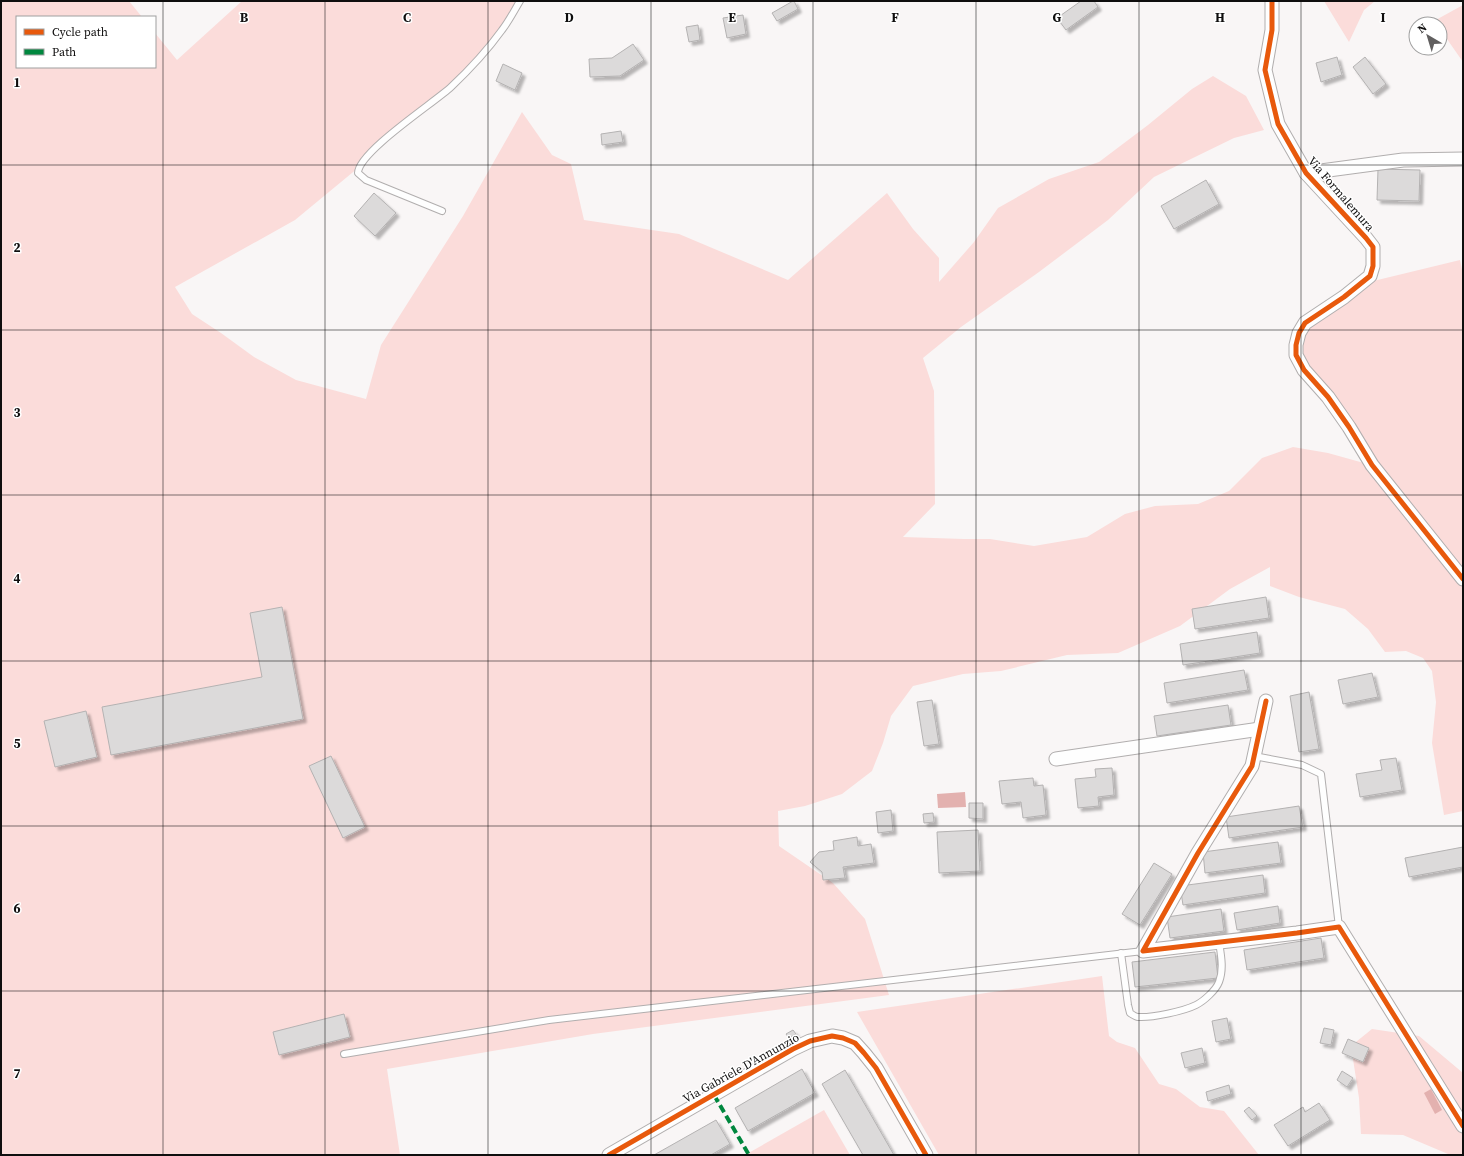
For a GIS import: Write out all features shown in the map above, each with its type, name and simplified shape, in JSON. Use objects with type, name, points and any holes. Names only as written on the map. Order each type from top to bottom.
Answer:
[{"type":"street","name":"Via Formalemura","points":[[1272,1],[1272,30],[1266,70],[1278,124],[1306,173],[1373,248],[1373,266],[1370,276],[1361,284],[1305,323],[1299,333],[1296,345],[1296,355],[1301,366],[1328,397],[1349,427],[1372,465],[1463,579]]},
{"type":"street","name":"Via Formalemura","points":[[1306,173],[1402,160],[1463,159]]},
{"type":"street","points":[[1144,951],[1198,853],[1252,766],[1266,701]]},
{"type":"street","points":[[1056,759],[1260,729]]},
{"type":"street","points":[[1144,951],[1339,927],[1463,1126]]},
{"type":"street","name":"Via Gabriele D'Annunzio","points":[[609,1155],[793,1049],[816,1039],[835,1036],[855,1043],[868,1057],[879,1073],[926,1155]]},
{"type":"lane","points":[[442,211],[366,180],[358,173],[358,168],[370,153],[403,124],[451,87],[503,30],[520,1]]},
{"type":"lane","points":[[1254,756],[1302,764],[1321,774],[1339,927]]},
{"type":"lane","points":[[1121,953],[1130,1013],[1137,1017],[1142,1017],[1179,1011],[1196,1005],[1209,995],[1219,983],[1222,969],[1219,942]]},
{"type":"lane","points":[[344,1054],[549,1020],[1144,951]]},
{"type":"shaded area","points":[[1,1],[129,1],[141,16],[16,16],[16,68],[156,68],[156,34],[177,60],[242,1],[520,1],[503,30],[451,87],[403,124],[358,168],[295,220],[175,287],[192,314],[254,357],[296,380],[366,399],[381,345],[463,216],[522,112],[552,155],[571,164],[584,220],[679,234],[788,280],[887,193],[913,229],[939,258],[939,282],[974,242],[998,208],[1049,179],[1099,162],[1192,89],[1213,76],[1246,96],[1264,130],[1234,138],[1154,177],[1108,220],[1039,272],[961,327],[923,358],[934,391],[935,504],[903,537],[990,539],[1034,546],[1087,537],[1125,514],[1155,506],[1198,504],[1229,491],[1262,458],[1293,447],[1328,453],[1371,465],[1304,370],[1299,333],[1361,284],[1460,260],[1463,274],[1463,811],[1444,815],[1432,743],[1436,702],[1432,671],[1423,658],[1406,651],[1385,652],[1368,629],[1345,609],[1299,597],[1270,586],[1270,567],[1230,589],[1180,626],[1118,653],[1067,655],[1001,671],[963,674],[913,686],[891,716],[883,743],[872,771],[842,794],[805,806],[778,811],[779,846],[833,883],[865,919],[889,995],[593,1034],[387,1069],[400,1155],[1,1155]]},
{"type":"shaded area","points":[[1324,1],[1375,1],[1364,10],[1349,42]]},
{"type":"shaded area","points":[[1463,5],[1463,62],[1448,40],[1448,16],[1443,16]]},
{"type":"shaded area","points":[[965,792],[966,807],[938,808],[937,794]]},
{"type":"shaded area","points":[[1102,976],[1109,1036],[1117,1042],[1135,1048],[1159,1084],[1176,1089],[1200,1107],[1224,1111],[1259,1155],[939,1155],[857,1012]]},
{"type":"shaded area","points":[[1372,1029],[1419,1036],[1463,1073],[1463,1155],[1448,1154],[1403,1135],[1361,1134],[1359,1098],[1351,1046]]},
{"type":"shaded area","points":[[1431,1089],[1442,1110],[1435,1114],[1424,1093]]},
{"type":"shaded area","points":[[824,1110],[850,1155],[745,1155]]},
{"type":"building","points":[[793,1],[798,9],[777,21],[772,13]]},
{"type":"building","points":[[1081,1],[1094,1],[1098,7],[1066,30],[1057,18]]},
{"type":"building","points":[[743,15],[746,34],[727,38],[723,18]]},
{"type":"building","points":[[698,25],[700,40],[689,42],[686,27]]},
{"type":"building","points":[[633,44],[644,60],[620,76],[590,77],[589,59],[612,58]]},
{"type":"building","points":[[1337,57],[1342,75],[1321,82],[1316,63]]},
{"type":"building","points":[[1365,57],[1386,84],[1373,94],[1353,67]]},
{"type":"building","points":[[503,64],[522,73],[515,90],[496,81]]},
{"type":"building","points":[[621,131],[623,142],[602,145],[601,134]]},
{"type":"building","points":[[1378,169],[1420,170],[1419,201],[1377,200]]},
{"type":"building","points":[[1206,180],[1219,204],[1174,229],[1161,206]]},
{"type":"building","points":[[374,193],[396,213],[375,236],[354,216]]},
{"type":"building","points":[[1266,597],[1269,618],[1195,629],[1192,609]]},
{"type":"building","points":[[282,607],[303,719],[111,755],[102,707],[262,677],[250,613]]},
{"type":"building","points":[[1257,632],[1260,653],[1183,665],[1180,644]]},
{"type":"building","points":[[1244,670],[1248,690],[1167,703],[1164,683]]},
{"type":"building","points":[[1372,673],[1378,697],[1343,704],[1338,680]]},
{"type":"building","points":[[1309,692],[1319,749],[1299,752],[1290,696]]},
{"type":"building","points":[[932,700],[939,744],[924,746],[917,702]]},
{"type":"building","points":[[1228,705],[1231,725],[1157,736],[1154,716]]},
{"type":"building","points":[[86,711],[97,757],[55,767],[44,721]]},
{"type":"building","points":[[331,756],[365,827],[343,838],[309,766]]},
{"type":"building","points":[[1396,758],[1402,790],[1360,797],[1356,774],[1382,770],[1380,760]]},
{"type":"building","points":[[1112,768],[1114,795],[1098,797],[1099,806],[1078,808],[1075,779],[1096,777],[1095,769]]},
{"type":"building","points":[[1033,778],[1034,786],[1043,785],[1046,815],[1023,818],[1021,802],[1002,804],[999,781]]},
{"type":"building","points":[[969,803],[983,803],[983,819],[969,818]]},
{"type":"building","points":[[1299,806],[1303,827],[1229,838],[1226,817]]},
{"type":"building","points":[[891,810],[893,831],[878,833],[876,812]]},
{"type":"building","points":[[933,813],[934,822],[924,823],[923,814]]},
{"type":"building","points":[[978,830],[980,871],[939,873],[937,832]]},
{"type":"building","points":[[857,837],[858,846],[871,844],[874,863],[843,867],[845,878],[823,880],[822,872],[810,862],[819,852],[834,850],[833,841]]},
{"type":"building","points":[[1278,842],[1281,863],[1205,873],[1203,852]]},
{"type":"building","points":[[1463,847],[1463,867],[1409,877],[1405,858]]},
{"type":"building","points":[[1154,863],[1172,874],[1140,925],[1122,914]]},
{"type":"building","points":[[1263,875],[1265,893],[1183,905],[1180,886]]},
{"type":"building","points":[[1278,906],[1280,923],[1237,930],[1234,913]]},
{"type":"building","points":[[1221,909],[1224,931],[1170,938],[1167,917]]},
{"type":"building","points":[[1321,938],[1324,958],[1247,970],[1244,950]]},
{"type":"building","points":[[1215,952],[1218,978],[1135,987],[1132,962]]},
{"type":"building","points":[[344,1014],[350,1037],[279,1055],[273,1032]]},
{"type":"building","points":[[1227,1018],[1231,1039],[1216,1042],[1212,1021]]},
{"type":"building","points":[[1324,1028],[1334,1030],[1331,1045],[1320,1043]]},
{"type":"building","points":[[793,1030],[796,1034],[789,1038],[786,1034]]},
{"type":"building","points":[[1348,1039],[1369,1048],[1363,1062],[1342,1053]]},
{"type":"building","points":[[1202,1048],[1205,1063],[1185,1068],[1181,1053]]},
{"type":"building","points":[[802,1069],[815,1093],[748,1131],[735,1108]]},
{"type":"building","points":[[845,1070],[894,1155],[863,1155],[822,1084]]},
{"type":"building","points":[[1342,1071],[1353,1078],[1347,1087],[1337,1080]]},
{"type":"building","points":[[1229,1085],[1231,1094],[1208,1101],[1206,1092]]},
{"type":"building","points":[[1319,1103],[1330,1120],[1288,1146],[1274,1125],[1303,1107],[1305,1112]]},
{"type":"building","points":[[1249,1107],[1257,1116],[1252,1120],[1244,1111]]},
{"type":"building","points":[[716,1120],[730,1144],[711,1155],[654,1155]]},
{"type":"marked path","points":[[714,1095],[749,1155]]},
{"type":"cycle path","points":[[1272,1],[1272,30],[1265,70],[1278,124],[1306,173],[1373,247],[1373,266],[1370,276],[1344,297],[1305,323],[1299,333],[1296,345],[1296,355],[1304,370],[1328,397],[1349,427],[1372,465],[1463,579]]},
{"type":"cycle path","points":[[1266,701],[1252,766],[1198,853],[1143,951],[1339,927],[1463,1126]]},
{"type":"cycle path","points":[[609,1155],[793,1049],[810,1041],[832,1036],[843,1038],[855,1043],[876,1068],[926,1155]]}]
